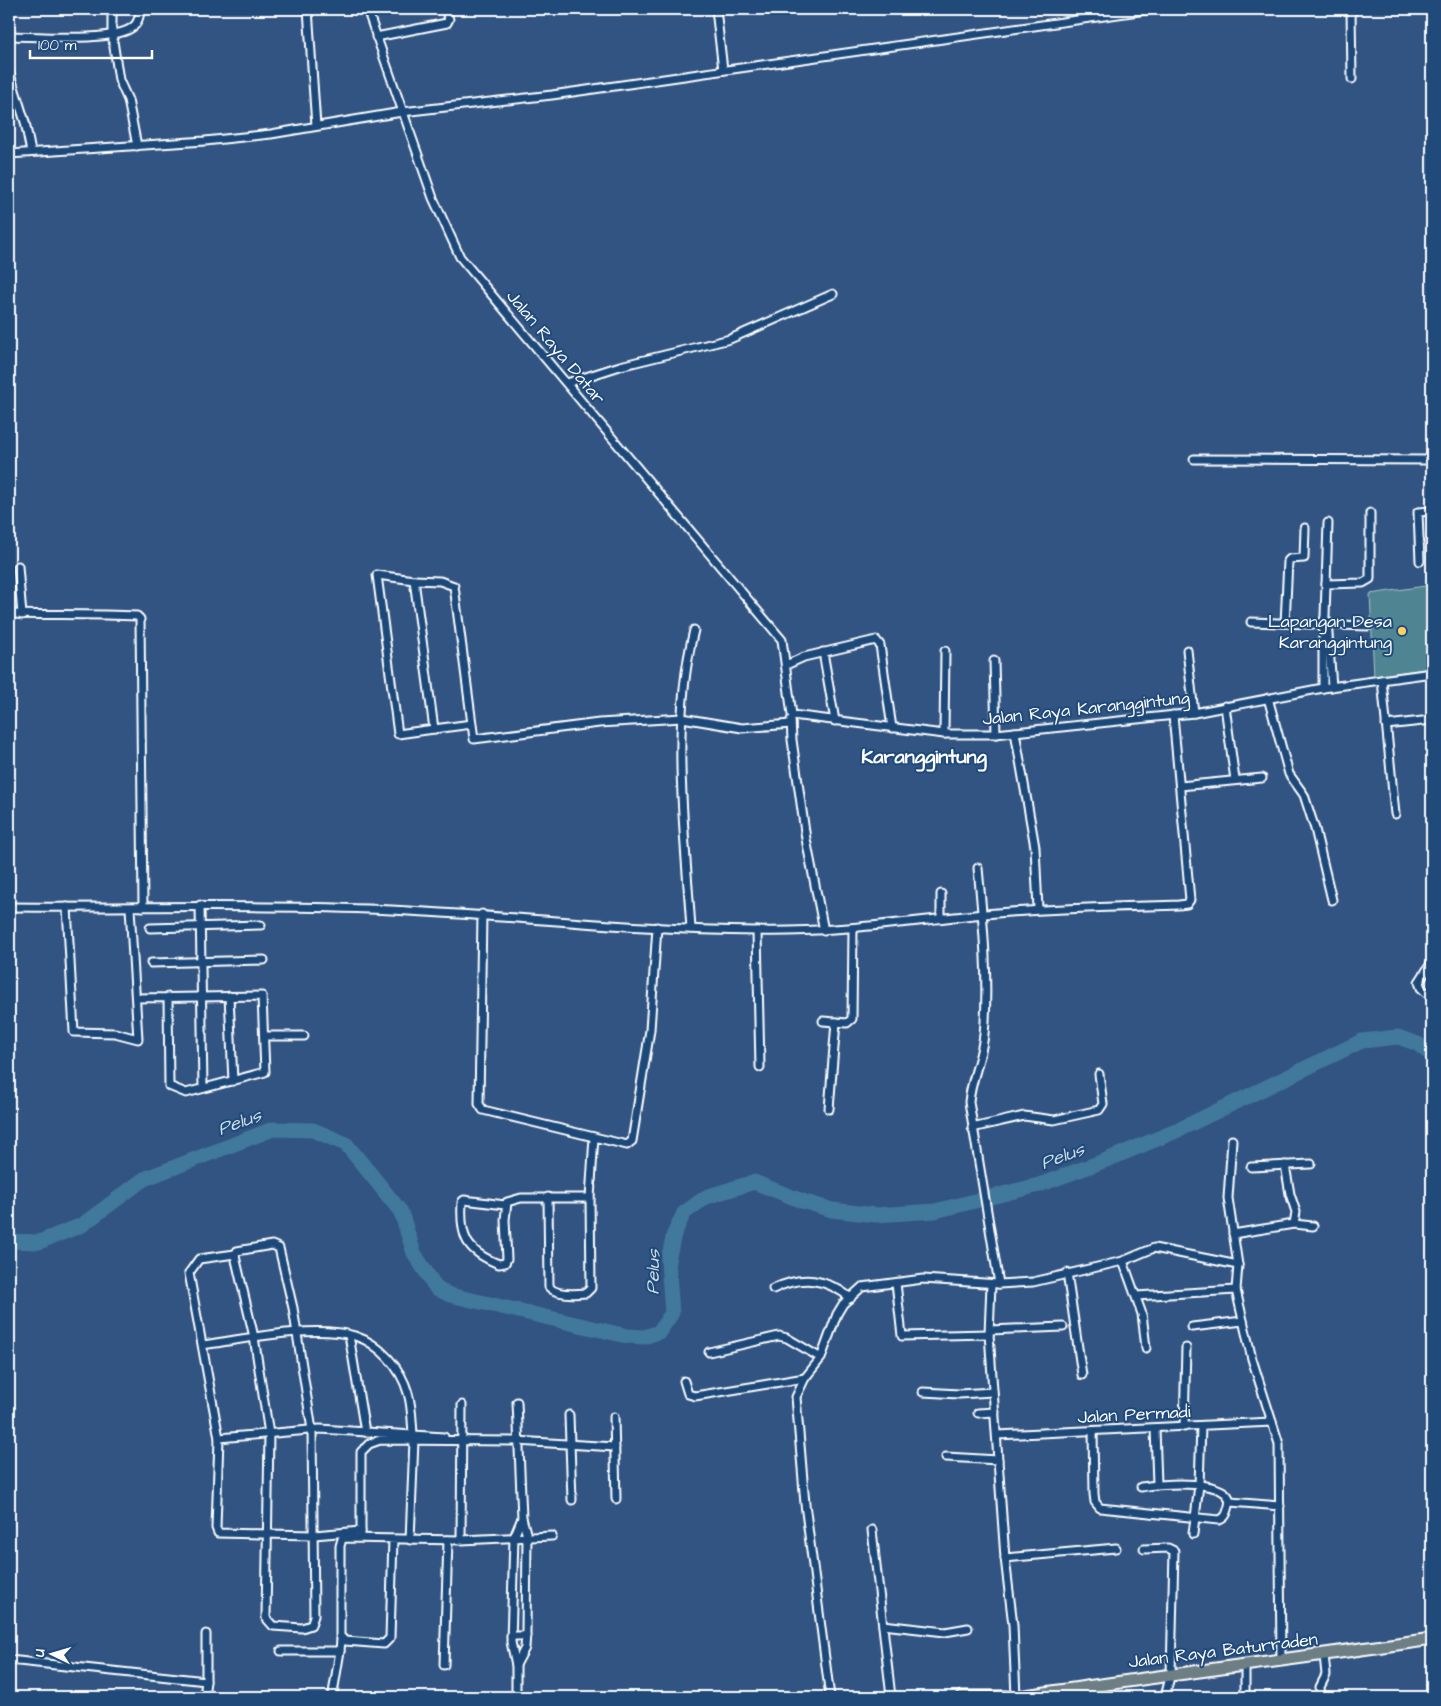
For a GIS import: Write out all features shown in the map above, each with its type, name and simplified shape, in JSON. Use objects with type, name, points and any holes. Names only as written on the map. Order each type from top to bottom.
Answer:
[{"type":"main road","name":"Jalan Raya Baturraden","points":[[1017,1697],[1171,1673],[1324,1655],[1432,1639]]},
{"type":"main road","points":[[967,1697],[1007,1697]]},
{"type":"street","points":[[112,9],[112,34],[119,80],[128,100],[137,146]]},
{"type":"street","points":[[9,36],[45,38],[112,34],[133,28],[137,23],[141,9]]},
{"type":"street","points":[[308,9],[316,126]]},
{"type":"street","name":"Jalan Raya Datar","points":[[367,9],[434,198],[460,257],[782,640],[786,665]]},
{"type":"street","points":[[376,36],[447,23],[449,19],[445,9]]},
{"type":"street","points":[[716,9],[723,70]]},
{"type":"street","points":[[9,154],[213,140],[402,112],[552,95],[1153,9]]},
{"type":"street","points":[[1351,9],[1352,79]]},
{"type":"street","points":[[9,71],[25,122],[31,152]]},
{"type":"street","points":[[567,383],[620,366],[730,339],[833,294]]},
{"type":"street","points":[[1194,459],[1317,460],[1365,458],[1432,460]]},
{"type":"street","points":[[1420,561],[1418,512],[1432,511]]},
{"type":"street","points":[[1326,584],[1363,583],[1370,579],[1370,513]]},
{"type":"street","points":[[1328,523],[1325,616],[1332,687]]},
{"type":"street","points":[[1285,624],[1288,562],[1290,559],[1304,558],[1305,528]]},
{"type":"street","points":[[18,566],[22,615]]},
{"type":"street","points":[[472,724],[398,734],[377,575],[440,581],[454,586],[474,738],[600,723],[682,718],[742,728],[791,724]]},
{"type":"street","points":[[414,580],[434,729]]},
{"type":"street","points":[[9,614],[92,613],[136,616],[142,622],[143,907]]},
{"type":"street","points":[[1250,622],[1368,626]]},
{"type":"street","points":[[1323,688],[1326,625]]},
{"type":"street","points":[[691,929],[682,790],[682,718],[684,681],[694,630]]},
{"type":"street","points":[[824,931],[806,839],[791,724],[792,715],[786,665],[824,652],[871,640],[878,642],[892,728]]},
{"type":"street","points":[[1187,650],[1194,713]]},
{"type":"street","points":[[944,734],[945,651]]},
{"type":"street","points":[[824,652],[835,721]]},
{"type":"street","points":[[994,661],[996,734]]},
{"type":"street","name":"Jalan Raya Karanggintung","points":[[792,715],[944,734],[996,734],[1194,713],[1323,688],[1432,673]]},
{"type":"street","points":[[1382,680],[1395,814]]},
{"type":"street","points":[[1268,698],[1289,774],[1304,795],[1316,829],[1332,900]]},
{"type":"street","points":[[1225,706],[1235,780]]},
{"type":"street","points":[[9,907],[130,908],[200,905],[482,914],[657,927],[757,932],[824,931],[1038,909],[1186,904],[1190,900],[1173,715]]},
{"type":"street","points":[[1386,725],[1432,720]]},
{"type":"street","points":[[1015,732],[1035,847],[1038,909]]},
{"type":"street","points":[[1180,786],[1262,778]]},
{"type":"street","points":[[978,868],[983,914],[985,1014],[982,1047],[970,1088],[972,1128],[988,1217],[996,1284],[990,1332],[993,1392],[1005,1558],[1013,1625],[1017,1697]]},
{"type":"street","points":[[941,894],[941,918]]},
{"type":"street","points":[[200,905],[203,1088]]},
{"type":"street","points":[[67,908],[74,1032],[115,1033],[138,1039],[130,908]]},
{"type":"street","points":[[482,914],[479,1104],[483,1110],[627,1145],[632,1141],[650,1030],[657,927]]},
{"type":"street","points":[[150,928],[262,925]]},
{"type":"street","points":[[823,1020],[847,1023],[852,1019],[853,928]]},
{"type":"street","points":[[757,932],[760,1067]]},
{"type":"street","points":[[151,963],[264,960]]},
{"type":"street","points":[[1432,962],[1419,982],[1421,988],[1432,998]]},
{"type":"street","points":[[136,998],[168,997],[200,996],[262,996],[265,1072],[186,1093],[169,1086],[168,997]]},
{"type":"street","points":[[230,996],[233,1080]]},
{"type":"street","points":[[829,1109],[836,1022]]},
{"type":"street","points":[[264,1036],[304,1036]]},
{"type":"street","points":[[972,1128],[1024,1116],[1054,1120],[1099,1110],[1103,1104],[1099,1074]]},
{"type":"street","points":[[548,1197],[549,1287],[560,1292],[586,1293],[591,1288],[590,1198],[594,1137]]},
{"type":"street","points":[[1232,1140],[1228,1198],[1238,1265],[1236,1290],[1252,1359],[1279,1444],[1281,1660]]},
{"type":"street","points":[[1251,1167],[1311,1164]]},
{"type":"street","points":[[1286,1165],[1290,1194],[1296,1212],[1294,1224]]},
{"type":"street","points":[[506,1205],[464,1200],[462,1202],[464,1239],[472,1248],[499,1264],[505,1263],[507,1259],[506,1205],[510,1200],[548,1197],[590,1198]]},
{"type":"street","points":[[1232,1234],[1294,1224],[1312,1226]]},
{"type":"street","points":[[235,1254],[254,1337],[269,1434],[268,1535],[266,1618],[273,1626],[285,1628],[306,1628],[311,1625],[314,1616],[314,1535],[312,1430],[297,1334],[280,1248],[272,1245],[237,1251],[235,1254],[199,1259],[189,1273],[219,1438],[218,1533],[268,1535],[314,1535],[361,1531]]},
{"type":"street","points":[[830,1697],[805,1504],[796,1397],[805,1378],[821,1358],[837,1314],[843,1304],[862,1287],[924,1279],[996,1284],[1033,1282],[1067,1273],[1124,1265],[1154,1248],[1238,1265]]},
{"type":"street","points":[[1124,1265],[1142,1314],[1146,1348]]},
{"type":"street","points":[[1067,1273],[1082,1375]]},
{"type":"street","points":[[773,1289],[802,1279],[818,1281],[833,1287],[851,1298]]},
{"type":"street","points":[[896,1283],[900,1325],[904,1336],[1063,1326]]},
{"type":"street","points":[[1136,1296],[1236,1290]]},
{"type":"street","points":[[1192,1327],[1243,1321]]},
{"type":"street","points":[[203,1346],[254,1337],[336,1332],[371,1344],[396,1368],[409,1394],[413,1438],[410,1540]]},
{"type":"street","points":[[349,1335],[365,1432]]},
{"type":"street","points":[[709,1352],[779,1336],[787,1338],[821,1358]]},
{"type":"street","points":[[1184,1427],[1186,1348]]},
{"type":"street","points":[[684,1381],[688,1394],[695,1396],[805,1378]]},
{"type":"street","points":[[923,1392],[959,1394],[993,1392]]},
{"type":"street","points":[[516,1665],[525,1648],[527,1536],[522,1518],[518,1402]]},
{"type":"street","points":[[461,1540],[462,1405]]},
{"type":"street","points":[[978,1414],[995,1412]]},
{"type":"street","points":[[569,1415],[572,1500]]},
{"type":"street","points":[[614,1417],[616,1499]]},
{"type":"street","name":"Jalan Permadi","points":[[997,1435],[1272,1422]]},
{"type":"street","points":[[1193,1534],[1193,1517],[1199,1485],[1201,1426]]},
{"type":"street","points":[[1155,1428],[1157,1484]]},
{"type":"street","points":[[219,1438],[312,1430],[365,1432],[413,1438]]},
{"type":"street","points":[[1093,1431],[1094,1494],[1097,1506],[1113,1510],[1219,1520],[1224,1519],[1230,1502],[1229,1495],[1223,1490],[1199,1485],[1157,1484],[1141,1487]]},
{"type":"street","points":[[362,1539],[360,1468],[364,1448],[380,1440],[413,1438],[461,1439],[615,1447]]},
{"type":"street","points":[[946,1457],[998,1460]]},
{"type":"street","points":[[1230,1502],[1280,1506]]},
{"type":"street","points":[[516,1697],[516,1665],[511,1649],[514,1537],[522,1518]]},
{"type":"street","points":[[872,1530],[891,1697]]},
{"type":"street","points":[[333,1693],[341,1639],[341,1541],[346,1538],[461,1540],[552,1536]]},
{"type":"street","points":[[341,1639],[349,1642],[384,1644],[390,1638],[393,1539]]},
{"type":"street","points":[[444,1665],[448,1540]]},
{"type":"street","points":[[1005,1558],[1116,1548]]},
{"type":"street","points":[[1144,1549],[1168,1548],[1174,1551],[1171,1673],[1165,1697]]},
{"type":"street","points":[[883,1625],[945,1632],[968,1628]]},
{"type":"street","points":[[204,1697],[206,1634]]},
{"type":"street","points":[[511,1636],[526,1636]]},
{"type":"street","points":[[281,1651],[340,1651]]},
{"type":"street","points":[[1321,1697],[1320,1687],[1326,1677],[1324,1655]]},
{"type":"street","points":[[9,1660],[206,1681]]},
{"type":"street","points":[[1245,1697],[1246,1664]]},
{"type":"green space","name":"Lapangan Desa Karanggintung","points":[[1432,585],[1432,668],[1374,676],[1370,594]]},
{"type":"waterway","name":"Pelus","points":[[9,1241],[39,1242],[82,1225],[144,1179],[273,1129],[313,1130],[346,1144],[401,1212],[414,1253],[436,1288],[450,1295],[627,1336],[644,1337],[659,1332],[672,1313],[668,1260],[674,1234],[684,1213],[706,1197],[754,1182],[802,1201],[832,1210],[876,1215],[935,1211],[1039,1185],[1109,1159],[1176,1131],[1362,1041],[1398,1037],[1418,1044],[1432,1055]]},
{"type":"place","name":"Lapangan Desa Karanggintung","points":[[1402,631]]},
{"type":"district","name":"Karanggintung","points":[[924,756]]}]
